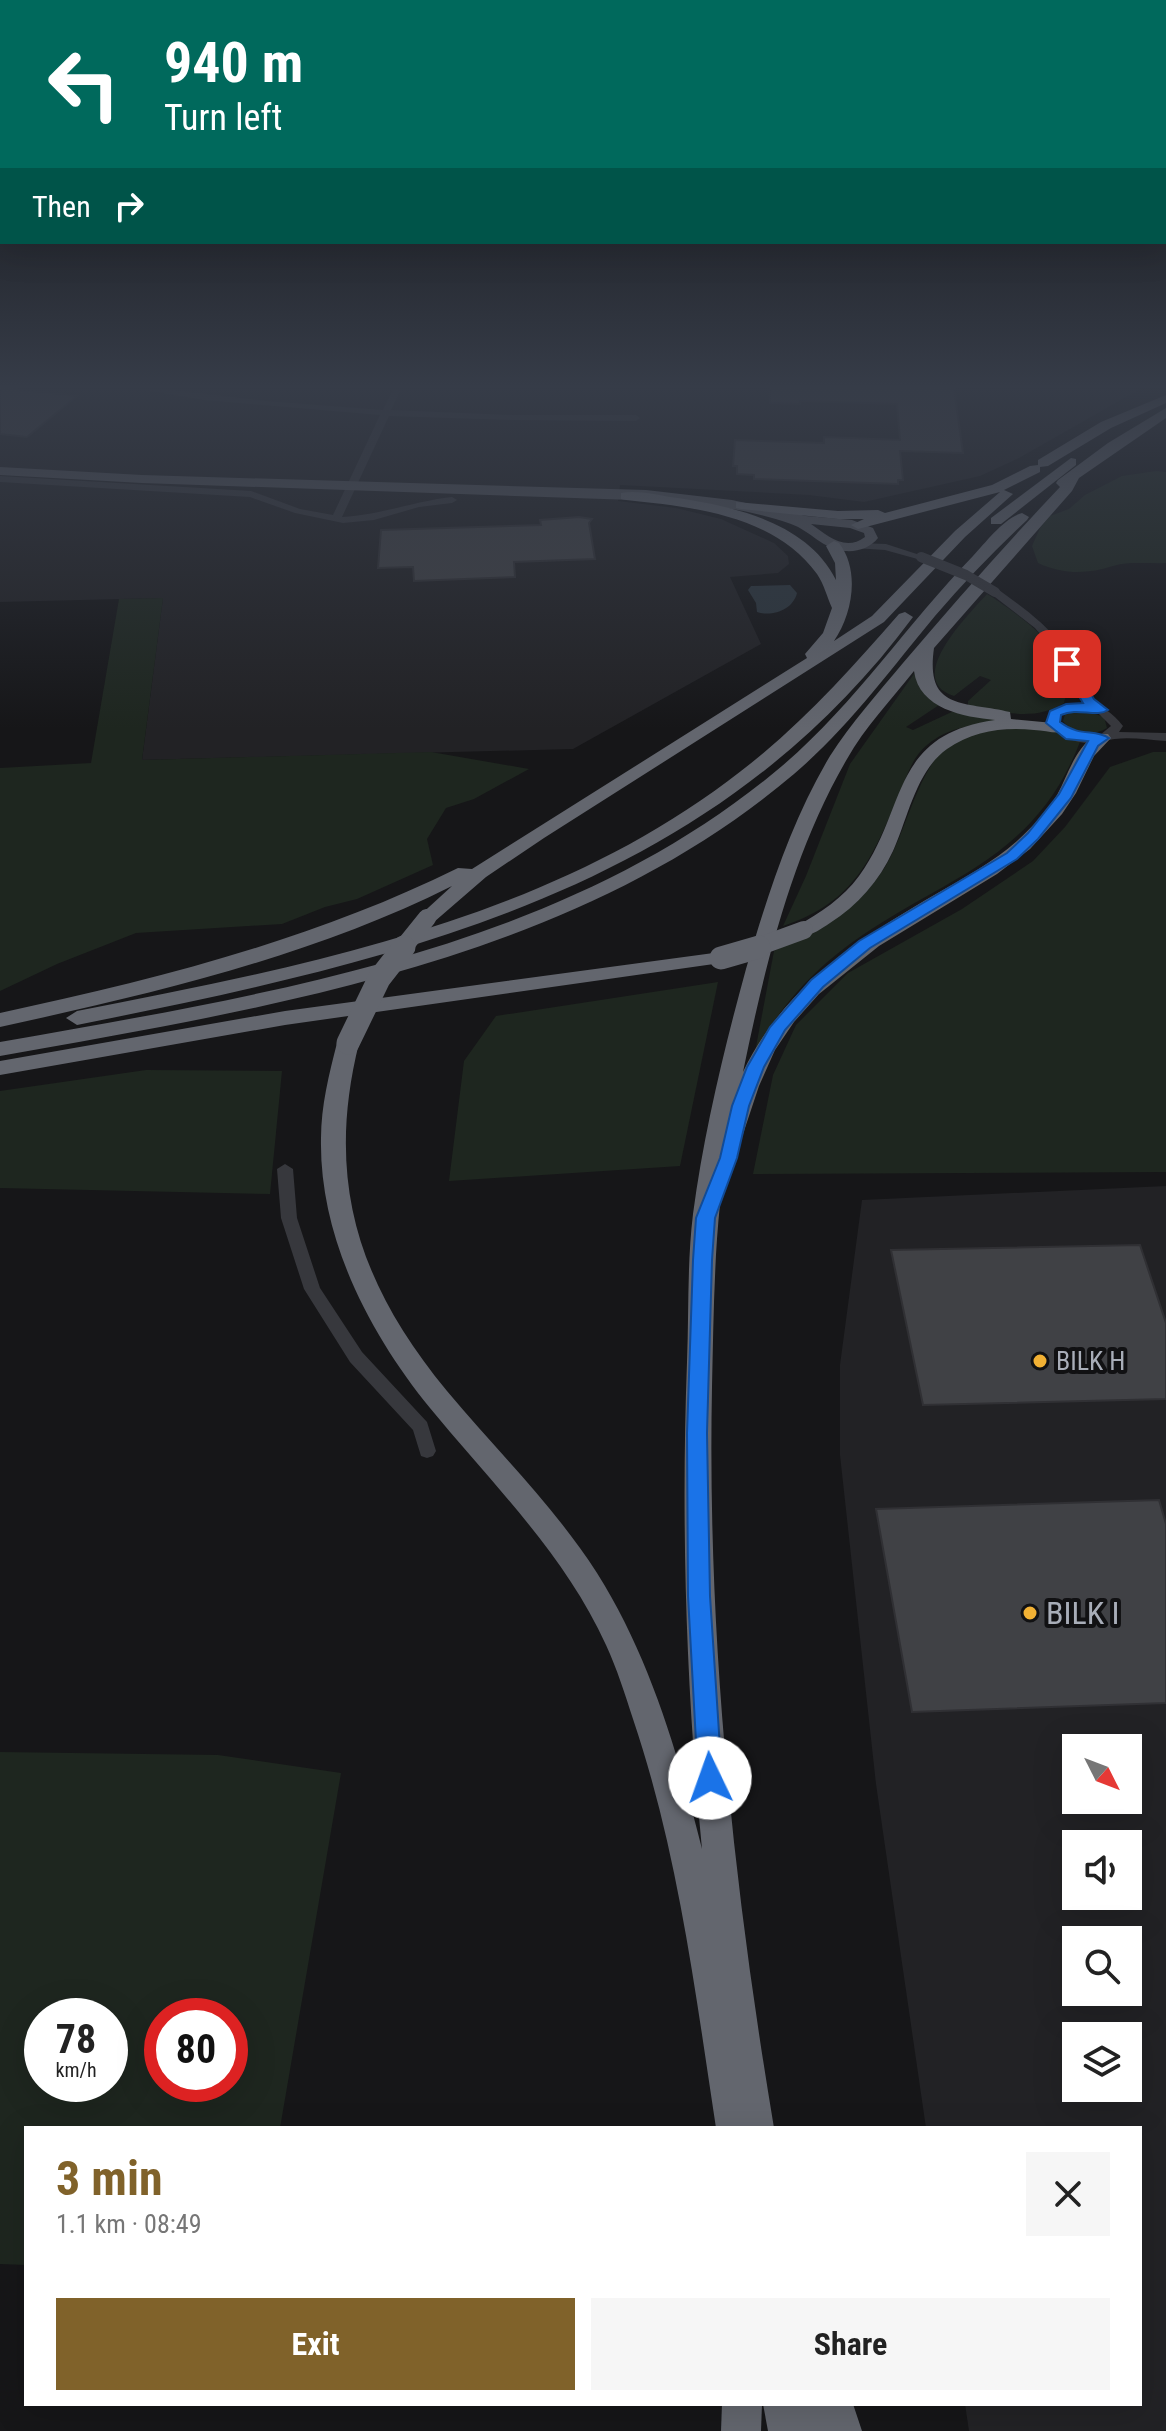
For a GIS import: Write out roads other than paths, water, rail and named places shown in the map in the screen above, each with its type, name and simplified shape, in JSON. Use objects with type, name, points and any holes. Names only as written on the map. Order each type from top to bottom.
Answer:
[{"type":"highway","points":[[668,502],[718,510],[779,533],[820,564],[833,583],[839,606]]},
{"type":"highway","points":[[858,525],[941,502]]},
{"type":"highway","points":[[734,2126],[708,1957],[670,1781],[619,1638],[565,1549],[527,1499],[426,1383],[380,1315],[353,1253],[337,1198],[332,1140],[337,1085],[348,1043],[379,979],[427,918],[479,873],[537,834],[878,619],[960,534],[996,502]]},
{"type":"highway","points":[[0,1033],[238,986],[394,946],[524,900],[638,847],[690,817],[755,770],[824,706],[988,529],[1019,502]]},
{"type":"highway","points":[[0,1049],[267,998],[407,963],[522,923],[657,859],[714,826],[788,770],[849,709],[973,564],[1040,502]]},
{"type":"highway","points":[[756,2126],[737,2015],[712,1808],[699,1596],[697,1433],[705,1218],[723,1115],[747,1003],[771,914],[793,857],[844,747],[926,646],[1054,502]]},
{"type":"highway","points":[[741,505],[838,515],[911,510]]},
{"type":"highway","points":[[784,680],[823,645],[833,631],[844,588],[838,549]]},
{"type":"highway","points":[[926,646],[919,668],[922,682],[941,700],[982,714],[1060,716]]},
{"type":"highway","points":[[0,1068],[285,1018],[721,958],[778,942],[835,910],[868,877],[878,862],[918,771],[938,744],[962,732],[1060,716]]},
{"type":"highway","points":[[705,1218],[729,1158],[740,1106],[755,1067],[778,1027],[797,1004],[864,945],[1012,856],[1066,795],[1093,743],[1109,732]]},
{"type":"highway","points":[[0,1020],[205,970],[334,930],[418,896],[537,834]]},
{"type":"highway","points":[[741,2431],[742,2406]]},
{"type":"highway","points":[[783,2406],[788,2431]]},
{"type":"highway","points":[[807,2406],[812,2431]]},
{"type":"highway","points":[[834,2406],[842,2431]]},
{"type":"main road","points":[[691,502],[737,507],[786,518],[818,533],[824,542],[838,549],[870,542],[872,535],[858,525],[833,524],[718,502]]},
{"type":"main road","points":[[818,533],[833,524]]},
{"type":"street","points":[[274,502],[336,519],[374,517],[431,502]]},
{"type":"street","points":[[336,519],[344,502]]},
{"type":"street","points":[[872,535],[966,575],[995,592],[1039,626],[1058,648],[1089,702],[1101,710],[1109,732]]},
{"type":"street","points":[[858,546],[886,547],[921,557]]},
{"type":"street","points":[[1060,716],[1072,703],[1075,680]]},
{"type":"street","points":[[1060,716],[1082,706],[1101,710]]},
{"type":"street","points":[[1060,716],[1077,738],[1109,732],[1166,737]]},
{"type":"street","points":[[285,1169],[292,1230],[312,1289],[356,1357],[421,1427],[427,1451]]},
{"type":"place","name":"BILK H","points":[[1040,1361]]},
{"type":"place","name":"BILK I","points":[[1030,1613]]}]
